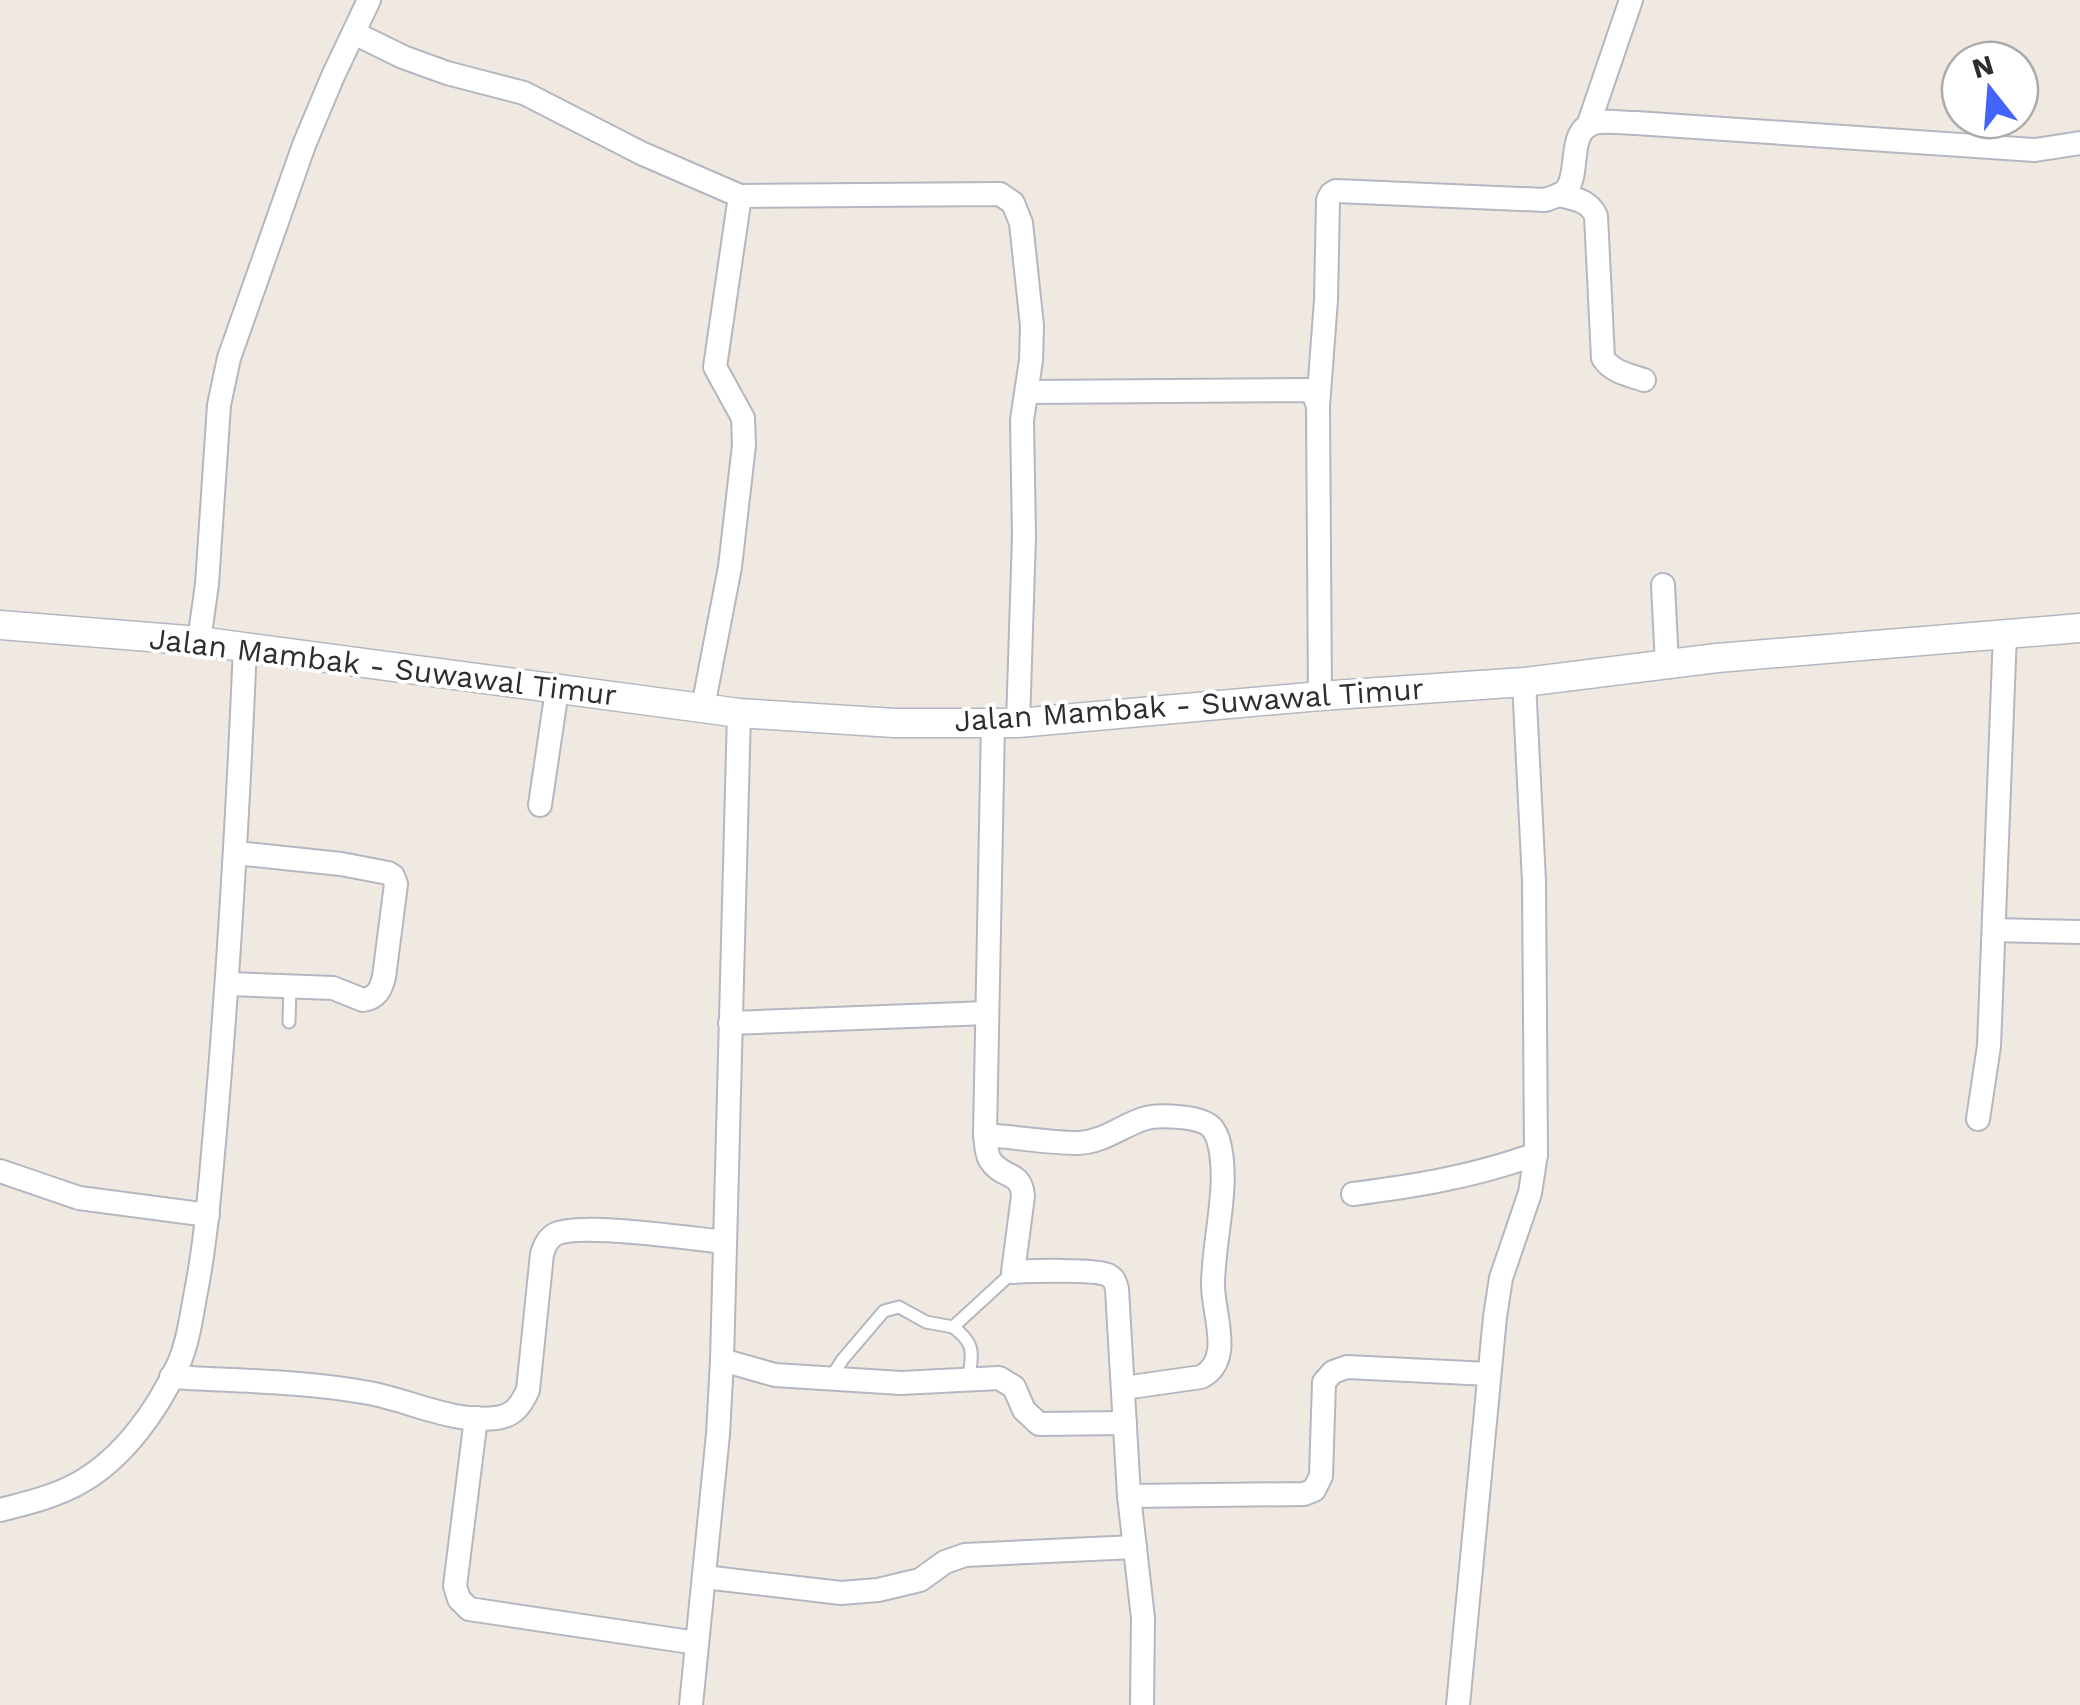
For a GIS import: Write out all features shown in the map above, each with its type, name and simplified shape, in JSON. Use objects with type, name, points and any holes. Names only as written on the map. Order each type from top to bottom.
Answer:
[{"type":"street","points":[[200,641],[219,405],[229,358],[304,145],[369,0]]},
{"type":"street","points":[[1588,126],[1632,0]]},
{"type":"street","points":[[354,33],[402,58],[524,93],[641,153],[740,196],[1006,196],[1016,208],[1026,255],[1032,360],[1022,420],[1024,536],[1006,723],[987,1013],[986,1135],[990,1160],[1022,1186],[1013,1272],[1103,1274],[1111,1278],[1117,1289],[1129,1496],[1143,1618],[1142,1705]]},
{"type":"street","points":[[1320,696],[1318,406],[1328,200],[1333,192],[1546,200],[1569,186],[1579,136],[1596,122],[2035,150],[2080,143]]},
{"type":"street","points":[[1559,195],[1585,202],[1596,216],[1603,358],[1610,366],[1644,380]]},
{"type":"street","points":[[703,707],[730,566],[744,444],[743,418],[715,367],[740,196]]},
{"type":"street","points":[[1027,392],[1308,390],[1318,406]]},
{"type":"street","points":[[1663,584],[1667,664]]},
{"type":"street","name":"Jalan Mambak - Suwawal Timur","points":[[0,625],[200,641],[740,713],[894,722],[1006,723],[1524,682],[1667,664],[2080,628]]},
{"type":"street","points":[[1978,1119],[1988,1046],[2004,634]]},
{"type":"street","points":[[0,1510],[55,1494],[102,1469],[141,1425],[184,1348],[208,1216],[228,984],[244,647]]},
{"type":"street","points":[[1458,1705],[1501,1278],[1530,1193],[1536,1154],[1534,882],[1524,682]]},
{"type":"street","points":[[540,805],[558,690]]},
{"type":"street","points":[[691,1705],[722,1360],[740,713]]},
{"type":"street","points":[[228,984],[332,988],[363,1000],[374,997],[384,976],[395,881],[388,873],[341,864],[236,854]]},
{"type":"street","points":[[1994,930],[2080,932]]},
{"type":"street","points":[[730,1023],[987,1013]]},
{"type":"street","points":[[986,1135],[1078,1142],[1114,1134],[1143,1119],[1165,1116],[1200,1120],[1215,1132],[1222,1172],[1212,1300],[1220,1350],[1217,1360],[1201,1378],[1124,1388]]},
{"type":"street","points":[[1353,1194],[1481,1173],[1536,1154]]},
{"type":"street","points":[[0,1171],[78,1198],[208,1216]]},
{"type":"street","points":[[171,1377],[322,1386],[372,1394],[441,1414],[500,1418],[513,1413],[528,1390],[545,1243],[565,1231],[588,1229],[725,1242]]},
{"type":"street","points":[[722,1360],[775,1376],[901,1383],[999,1378],[1014,1387],[1024,1410],[1039,1424],[1125,1423]]},
{"type":"street","points":[[1129,1496],[1304,1494],[1314,1490],[1321,1476],[1324,1382],[1333,1372],[1347,1367],[1490,1374]]},
{"type":"street","points":[[476,1418],[455,1586],[459,1599],[469,1609],[697,1643]]},
{"type":"street","points":[[704,1577],[841,1593],[878,1590],[920,1580],[945,1562],[964,1555],[1135,1547]]},
{"type":"lane","points":[[289,1022],[290,988]]},
{"type":"lane","points":[[953,1327],[1013,1272]]},
{"type":"lane","points":[[830,1379],[842,1359],[884,1311],[899,1307],[926,1322],[960,1332],[972,1348],[970,1378]]}]
